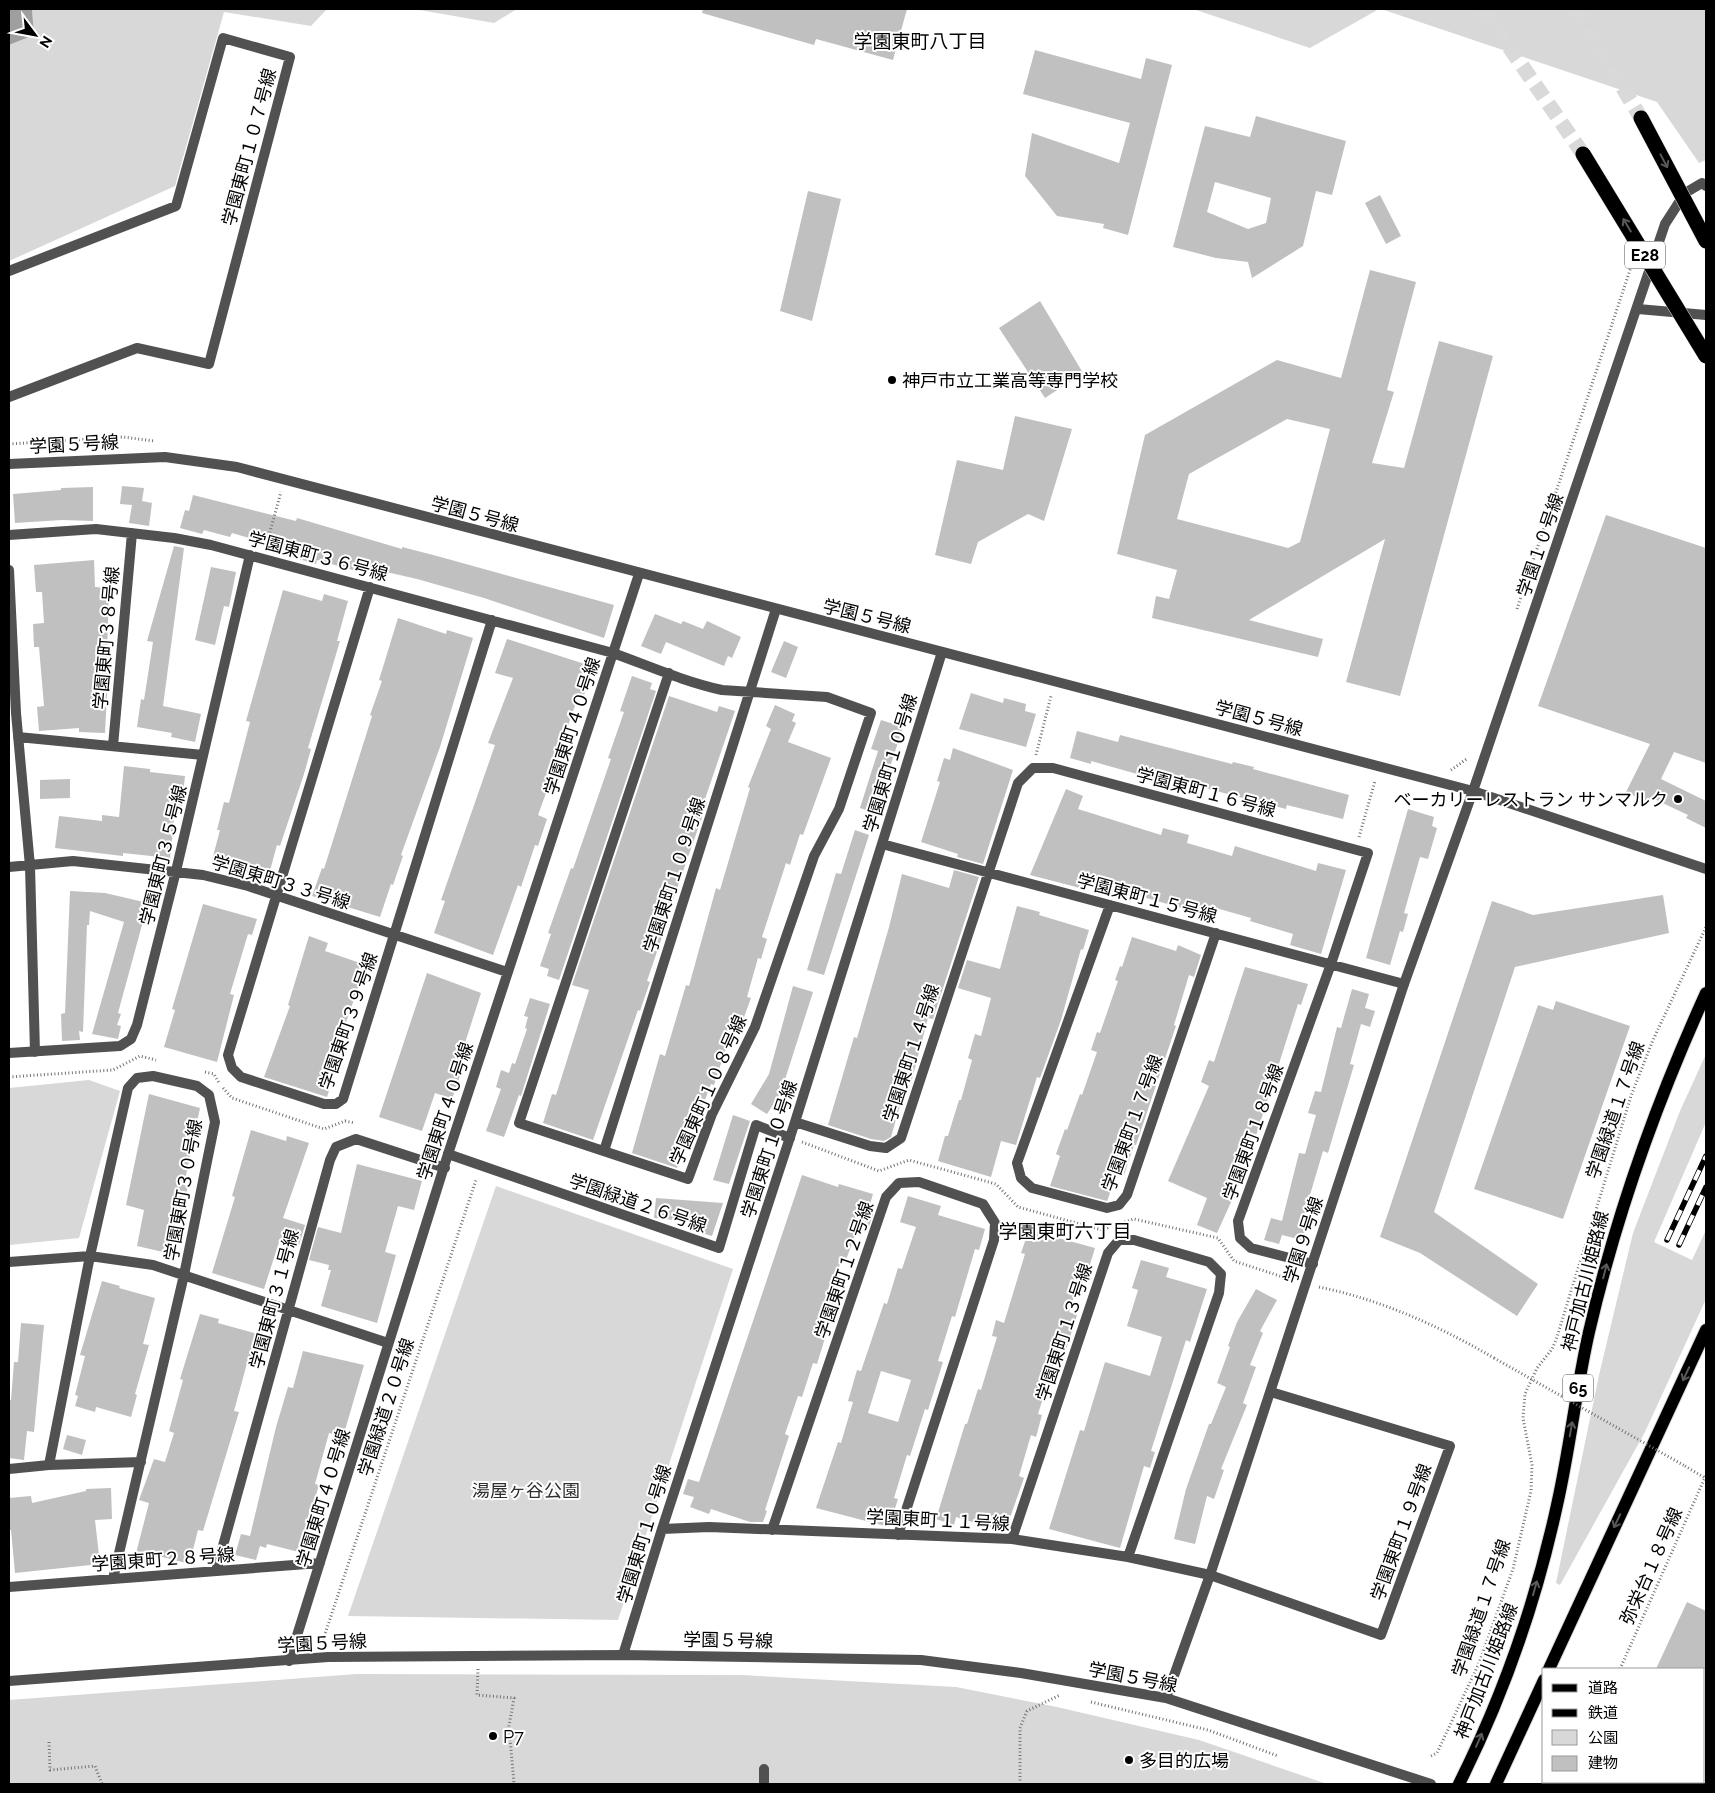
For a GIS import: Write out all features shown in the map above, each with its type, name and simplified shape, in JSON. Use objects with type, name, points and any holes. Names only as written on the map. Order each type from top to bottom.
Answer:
[{"type":"highway","points":[[1641,118],[1706,241]]},
{"type":"highway","name":"E28","points":[[1583,154],[1706,356]]},
{"type":"main road","name":"神戸加古川姫路線","points":[[1459,1784],[1504,1681],[1541,1567],[1561,1489],[1589,1331],[1620,1216],[1638,1159],[1670,1075],[1706,993]]},
{"type":"main road","points":[[1549,1668],[1706,1330]]},
{"type":"main road","points":[[1496,1784],[1542,1684]]},
{"type":"street","name":"学園東町１０７号線","points":[[9,271],[176,206],[223,38],[290,57],[209,364],[137,348],[9,397]]},
{"type":"street","name":"学園１０号線","points":[[1473,791],[1638,309],[1665,224],[1686,193],[1702,183],[1706,186]]},
{"type":"street","points":[[1638,309],[1706,315]]},
{"type":"street","name":"学園５号線","points":[[9,464],[165,456],[237,468],[1473,791],[1706,869]]},
{"type":"street","name":"学園東町３６号線","points":[[9,535],[80,529],[174,538],[263,558],[613,653]]},
{"type":"street","name":"学園東町３８号線","points":[[113,746],[132,533]]},
{"type":"street","name":"学園東町３５号線","points":[[9,1053],[120,1046],[131,1039],[137,1025],[176,871],[250,555]]},
{"type":"street","points":[[9,570],[18,737],[30,866],[35,1052]]},
{"type":"street","name":"学園東町４０号線","points":[[289,1661],[448,1154],[639,574]]},
{"type":"street","name":"学園東町３９号線","points":[[370,587],[278,896],[228,1055],[232,1068],[241,1077],[324,1104],[336,1104],[343,1098],[492,620]]},
{"type":"street","name":"学園東町１０９号線","points":[[604,1151],[776,609]]},
{"type":"street","name":"学園東町１０号線","points":[[624,1655],[662,1529],[790,1138],[942,652]]},
{"type":"street","name":"学園東町１０８号線","points":[[613,653],[669,673],[710,688],[827,696],[871,713],[839,809],[814,856],[755,1027],[712,1114],[688,1179],[519,1123],[669,673]]},
{"type":"street","points":[[18,737],[203,755]]},
{"type":"street","points":[[988,872],[1018,783],[1033,768]]},
{"type":"street","name":"学園東町１６号線","points":[[1033,768],[1053,768],[1355,850]]},
{"type":"street","name":"学園９号線","points":[[1166,1698],[1210,1575],[1271,1392],[1404,984],[1473,791]]},
{"type":"street","name":"学園東町１５号線","points":[[882,844],[1404,984]]},
{"type":"street","points":[[1331,964],[1368,853],[1355,850]]},
{"type":"street","name":"学園東町３３号線","points":[[9,867],[73,862],[204,875],[278,896],[507,972]]},
{"type":"street","name":"学園東町１４号線","points":[[795,1122],[870,1146],[886,1148],[901,1138],[988,872]]},
{"type":"street","name":"学園東町１７号線","points":[[1110,905],[1017,1162],[1021,1178],[1032,1188],[1107,1208],[1119,1205],[1127,1195],[1216,933]]},
{"type":"street","name":"学園東町１８号線","points":[[1312,1264],[1251,1248],[1240,1238],[1238,1222],[1331,964]]},
{"type":"street","name":"学園東町３０号線","points":[[49,1465],[90,1256],[128,1088],[136,1078],[153,1076],[197,1086],[209,1095],[215,1122],[184,1275],[113,1578]]},
{"type":"street","name":"学園緑道２６号線","points":[[448,1154],[719,1248],[756,1125],[790,1138]]},
{"type":"street","name":"学園東町３１号線","points":[[216,1571],[330,1160],[336,1147],[356,1139],[444,1168]]},
{"type":"street","name":"学園東町１２号線","points":[[772,1530],[886,1197],[899,1183],[919,1182],[983,1204],[995,1223],[994,1240],[898,1534]]},
{"type":"street","name":"学園東町１３号線","points":[[1012,1539],[1108,1253],[1120,1240],[1134,1240],[1209,1262],[1221,1274],[1219,1293],[1128,1557]]},
{"type":"street","points":[[9,1262],[90,1256],[153,1265],[388,1343]]},
{"type":"street","name":"学園東町１９号線","points":[[1210,1575],[1381,1635],[1450,1446],[1271,1392]]},
{"type":"street","points":[[9,1469],[49,1465],[141,1462]]},
{"type":"street","name":"学園東町１１号線","points":[[662,1529],[709,1527],[1012,1539],[1128,1557],[1210,1575]]},
{"type":"street","name":"学園東町２８号線","points":[[9,1587],[320,1563]]},
{"type":"street","name":"学園５号線","points":[[9,1681],[317,1658],[624,1655],[921,1660],[1022,1673],[1166,1698],[1431,1784]]},
{"type":"street","points":[[764,1769],[764,1784]]},
{"type":"path","points":[[1514,618],[1629,268],[1634,260]]},
{"type":"path","points":[[9,444],[123,437],[158,441]]},
{"type":"path","points":[[263,558],[284,480]]},
{"type":"path","points":[[1033,768],[1055,682]]},
{"type":"path","points":[[1441,768],[1451,770],[1467,760],[1470,750]]},
{"type":"path","points":[[1355,850],[1379,766]]},
{"type":"path","name":"学園緑道１７号線","points":[[1431,1756],[1436,1753],[1479,1663],[1513,1569],[1531,1491],[1532,1465],[1523,1418],[1525,1394],[1537,1368],[1554,1343],[1632,1096],[1653,1040],[1706,926]]},
{"type":"path","points":[[9,1077],[113,1070],[140,1056],[158,1060]]},
{"type":"path","points":[[195,1070],[214,1074],[232,1098],[324,1129],[345,1121],[360,1125]]},
{"type":"path","name":"学園緑道２０号線","points":[[317,1658],[481,1165]]},
{"type":"path","points":[[1306,1284],[1358,1295],[1443,1330],[1705,1476]]},
{"type":"path","name":"弥栄台１８号線","points":[[1620,1668],[1705,1476]]},
{"type":"path","points":[[479,1656],[477,1695],[514,1698],[510,1726],[514,1784]]},
{"type":"path","points":[[1020,1784],[1020,1728],[1027,1711],[1059,1695],[1068,1697]]},
{"type":"path","points":[[1087,1701],[1208,1730],[1278,1756]]},
{"type":"path","points":[[49,1742],[50,1770],[95,1766],[102,1784]]},
{"type":"green space","points":[[32,9],[327,9],[311,26],[224,12],[175,186],[9,261],[9,45],[34,35]]},
{"type":"green space","points":[[414,9],[517,9],[494,23]]},
{"type":"green space","points":[[1193,9],[1379,9],[1310,48]]},
{"type":"green space","points":[[1381,9],[1706,9],[1706,160],[1699,163],[1657,102]]},
{"type":"green space","points":[[1706,1054],[1706,1122],[1654,1242],[1692,1260],[1706,1230],[1706,1299],[1645,1432],[1560,1585],[1556,1583],[1599,1375],[1633,1233],[1680,1111]]},
{"type":"green space","points":[[89,1080],[120,1091],[79,1238],[9,1245],[9,1088]]},
{"type":"green space","name":"湯屋ヶ谷公園","points":[[496,1186],[733,1269],[618,1620],[348,1616]]},
{"type":"green space","name":"P7","points":[[356,1674],[741,1675],[956,1687],[1057,1707],[1199,1740],[1327,1784],[9,1784],[9,1700]]},
{"type":"shaded area","points":[[9,9],[32,9],[34,35],[9,45]]},
{"type":"building","points":[[703,9],[907,9],[893,60],[816,39],[814,45],[702,13]]},
{"type":"building","points":[[1035,50],[1141,79],[1146,58],[1172,65],[1128,235],[1103,228],[1104,224],[1057,216],[1025,176],[1032,133],[1119,163],[1130,123],[1023,94]]},
{"type":"building","points":[[1256,116],[1346,141],[1332,195],[1316,191],[1303,246],[1252,278],[1248,262],[1216,258],[1173,247],[1205,126],[1250,137]],"holes":[[[1215,182],[1271,198],[1266,223],[1248,229],[1207,212]]]},
{"type":"building","points":[[808,191],[841,199],[812,321],[780,311]]},
{"type":"building","points":[[1380,195],[1401,236],[1386,244],[1365,203]]},
{"type":"building","points":[[1370,270],[1416,282],[1387,390],[1394,392],[1372,463],[1404,468],[1439,341],[1493,356],[1400,696],[1346,682],[1385,539],[1249,620],[1323,639],[1318,657],[1152,618],[1156,596],[1169,599],[1177,570],[1117,554],[1145,435],[1277,360],[1341,378]],"holes":[[[1287,419],[1330,429],[1300,542],[1288,548],[1177,519],[1189,474]]]},
{"type":"building","points":[[1040,301],[1083,373],[1045,398],[999,328]]},
{"type":"building","points":[[1015,416],[1072,429],[1044,521],[1028,514],[978,542],[971,564],[935,555],[957,460],[1003,470]]},
{"type":"building","points":[[122,486],[144,488],[142,501],[152,503],[149,526],[129,523],[132,505],[120,504]]},
{"type":"building","points":[[93,487],[93,521],[62,520],[15,523],[13,494],[61,490],[61,488]]},
{"type":"building","points":[[193,495],[296,521],[297,518],[402,549],[402,547],[437,556],[614,605],[604,638],[484,598],[417,579],[369,568],[367,574],[317,560],[316,564],[285,555],[286,549],[232,533],[230,537],[204,530],[202,534],[180,528],[185,510],[189,511]]},
{"type":"building","points":[[1606,515],[1706,548],[1706,763],[1674,752],[1661,779],[1706,801],[1706,828],[1686,818],[1688,815],[1652,798],[1649,803],[1626,792],[1650,744],[1538,706]]},
{"type":"building","points":[[174,546],[184,548],[163,706],[201,714],[195,742],[171,737],[172,733],[137,727],[141,699],[144,700],[153,642],[147,641]]},
{"type":"building","points":[[94,560],[95,587],[109,588],[107,656],[109,656],[105,733],[79,732],[79,728],[39,731],[37,707],[44,706],[39,647],[34,647],[33,624],[44,623],[42,592],[36,592],[34,565]]},
{"type":"building","points":[[211,567],[236,572],[229,607],[224,606],[215,645],[195,640]]},
{"type":"building","points":[[283,590],[322,601],[324,594],[348,601],[337,641],[340,641],[308,748],[311,749],[304,774],[280,846],[277,845],[268,878],[211,864],[220,830],[217,830],[224,802],[229,803],[250,722],[246,721]]},
{"type":"building","points":[[655,614],[681,624],[683,621],[703,629],[707,621],[741,637],[732,658],[728,656],[724,666],[666,642],[661,654],[641,646]]},
{"type":"building","points":[[398,618],[446,634],[447,630],[473,638],[440,747],[401,855],[403,856],[393,885],[391,884],[380,917],[312,896],[322,868],[324,869],[372,716],[370,715],[382,681],[379,680]]},
{"type":"building","points":[[507,639],[594,667],[583,698],[578,697],[562,743],[564,744],[538,815],[547,819],[538,846],[535,845],[521,887],[518,885],[493,955],[434,933],[445,901],[441,900],[495,745],[488,743],[513,678],[495,673]]},
{"type":"building","points":[[784,641],[798,647],[786,678],[771,672]]},
{"type":"building","points":[[632,676],[652,683],[650,689],[656,691],[559,980],[547,976],[549,969],[540,966],[551,934],[548,933],[571,868],[573,869],[611,759],[608,758],[624,712],[620,711]]},
{"type":"building","points":[[971,693],[1003,703],[1004,698],[1026,704],[1025,711],[1036,714],[1026,747],[959,729]]},
{"type":"building","points":[[669,696],[717,712],[719,706],[735,711],[704,802],[707,803],[661,934],[663,934],[647,981],[650,982],[640,1011],[638,1010],[593,1140],[543,1123],[552,1094],[556,1095],[589,990],[572,985]]},
{"type":"building","points":[[775,705],[795,714],[792,721],[796,723],[788,742],[831,758],[803,835],[800,834],[790,865],[786,863],[762,937],[767,939],[761,959],[758,958],[747,997],[751,998],[743,1020],[739,1019],[731,1046],[727,1045],[714,1085],[711,1084],[697,1121],[692,1119],[677,1168],[632,1153],[660,1054],[665,1056],[686,985],[689,986],[716,888],[720,890],[750,788],[748,787],[771,729],[766,726]]},
{"type":"building","points":[[881,720],[903,727],[875,813],[860,808],[878,751],[871,749]]},
{"type":"building","points":[[1077,731],[1118,742],[1120,735],[1232,764],[1233,762],[1254,767],[1253,769],[1349,795],[1343,819],[1287,805],[1286,809],[1170,779],[1169,783],[1091,761],[1091,764],[1070,758]]},
{"type":"building","points":[[953,748],[1013,770],[983,864],[957,857],[958,854],[921,842],[940,782],[937,781],[944,758],[950,760]]},
{"type":"building","points":[[124,766],[150,769],[150,772],[185,776],[181,813],[175,812],[170,858],[123,853],[123,856],[55,848],[59,816],[102,821],[102,815],[119,817]]},
{"type":"building","points":[[70,779],[70,798],[40,799],[40,780]]},
{"type":"building","points":[[1066,789],[1083,796],[1078,809],[1161,835],[1163,828],[1189,835],[1187,843],[1232,856],[1235,846],[1316,871],[1318,863],[1346,870],[1321,954],[1290,945],[1293,934],[1250,921],[1251,918],[1209,906],[1206,915],[1136,895],[1134,899],[1112,893],[1115,883],[1084,874],[1080,888],[1030,875]]},
{"type":"building","points":[[1408,809],[1434,817],[1432,826],[1437,828],[1428,859],[1420,857],[1404,913],[1408,914],[1403,932],[1400,931],[1390,965],[1366,958]]},
{"type":"building","points":[[855,830],[869,835],[824,975],[807,970],[836,873],[841,874]]},
{"type":"building","points":[[954,870],[979,877],[933,1019],[928,1018],[911,1083],[907,1081],[891,1137],[884,1141],[871,1139],[828,1125],[854,1037],[857,1038],[902,874],[949,888]]},
{"type":"building","points":[[70,891],[105,893],[148,903],[118,1013],[121,1014],[117,1025],[121,1026],[118,1039],[92,1034],[124,922],[90,911],[89,925],[87,925],[83,1032],[79,1031],[80,1040],[62,1041],[61,1014],[65,1013]]},
{"type":"building","points":[[1663,895],[1669,933],[1515,967],[1434,1212],[1538,1284],[1517,1316],[1420,1253],[1380,1237],[1492,901],[1533,915]]},
{"type":"building","points":[[203,904],[257,919],[252,935],[248,934],[230,994],[234,995],[217,1062],[164,1047],[175,1010],[172,1009]]},
{"type":"building","points":[[1017,906],[1040,912],[1039,915],[1089,930],[1083,950],[1081,949],[1061,1020],[1040,1078],[1037,1077],[1016,1145],[1001,1141],[991,1177],[938,1161],[945,1136],[948,1136],[959,1100],[961,1100],[972,1060],[968,1058],[975,1034],[981,1036],[991,998],[958,988],[967,960],[1000,969]]},
{"type":"building","points":[[309,936],[328,943],[325,951],[366,965],[344,1028],[348,1030],[327,1097],[264,1077],[290,1006],[288,1005]]},
{"type":"building","points":[[1132,937],[1176,951],[1178,945],[1201,955],[1194,977],[1189,975],[1174,1025],[1176,1026],[1136,1145],[1134,1145],[1124,1175],[1118,1172],[1107,1201],[1050,1186],[1060,1156],[1056,1154],[1080,1094],[1082,1095],[1097,1052],[1091,1050],[1097,1032],[1100,1033],[1118,981],[1115,980],[1120,966],[1122,967]]},
{"type":"building","points":[[1245,967],[1308,984],[1301,1005],[1298,1004],[1255,1139],[1251,1138],[1237,1176],[1242,1178],[1217,1233],[1197,1225],[1207,1198],[1168,1181],[1209,1086],[1201,1082],[1209,1060],[1214,1062]]},
{"type":"building","points":[[427,973],[481,993],[457,1068],[462,1070],[452,1099],[435,1093],[422,1131],[379,1117]]},
{"type":"building","points":[[793,986],[813,992],[781,1092],[767,1114],[751,1104],[769,1074]]},
{"type":"building","points":[[1352,989],[1369,994],[1365,1008],[1375,1011],[1370,1027],[1361,1024],[1350,1064],[1354,1065],[1328,1153],[1323,1151],[1302,1222],[1307,1224],[1302,1240],[1282,1235],[1279,1244],[1264,1240],[1271,1218],[1282,1221],[1299,1153],[1305,1154],[1316,1115],[1308,1113],[1315,1091],[1321,1092],[1337,1027],[1341,1028]]},
{"type":"building","points":[[530,998],[550,1004],[521,1096],[519,1095],[504,1137],[486,1131],[501,1089],[496,1087],[501,1070],[509,1073],[512,1063],[515,1064],[527,1029],[525,1028],[528,1017],[524,1016]]},
{"type":"building","points":[[1556,1001],[1630,1026],[1563,1219],[1474,1189],[1538,1005],[1553,1010]]},
{"type":"building","points":[[149,1094],[200,1108],[184,1185],[188,1186],[182,1215],[171,1213],[163,1252],[137,1246],[144,1210],[126,1205]]},
{"type":"building","points":[[733,1115],[750,1121],[729,1184],[713,1180]]},
{"type":"building","points":[[251,1130],[286,1141],[287,1136],[309,1143],[283,1218],[305,1225],[299,1245],[280,1239],[264,1289],[212,1273],[235,1197],[232,1196]]},
{"type":"building","points":[[357,1164],[422,1181],[414,1210],[398,1206],[385,1252],[396,1255],[377,1323],[321,1306],[331,1270],[328,1270],[329,1265],[309,1260],[318,1227],[341,1233]]},
{"type":"building","points":[[802,1175],[838,1187],[839,1184],[873,1194],[868,1211],[874,1212],[867,1232],[857,1229],[846,1260],[842,1258],[829,1297],[837,1299],[817,1364],[813,1363],[802,1397],[798,1396],[785,1434],[789,1436],[765,1510],[767,1511],[763,1522],[750,1522],[711,1509],[709,1514],[690,1507],[694,1497],[683,1494],[688,1479],[699,1482]]},
{"type":"building","points":[[908,1196],[941,1206],[938,1215],[985,1229],[979,1250],[975,1249],[955,1317],[952,1316],[938,1361],[943,1362],[928,1410],[925,1409],[910,1456],[907,1455],[894,1498],[898,1499],[889,1527],[816,1508],[838,1442],[841,1443],[853,1402],[848,1401],[857,1370],[861,1371],[884,1303],[887,1304],[898,1268],[902,1269],[916,1227],[900,1222]],"holes":[[[881,1371],[911,1380],[898,1422],[868,1413]]]},
{"type":"building","points":[[656,1198],[723,1203],[712,1236],[691,1230],[694,1222],[654,1218]]},
{"type":"building","points":[[1029,1230],[1095,1248],[1087,1274],[1082,1272],[1069,1312],[1077,1315],[1061,1365],[1054,1363],[1038,1414],[1042,1415],[1036,1437],[1031,1435],[1019,1476],[1024,1478],[1005,1532],[956,1517],[954,1525],[936,1519],[965,1424],[967,1424],[978,1389],[981,1390],[997,1337],[992,1336],[996,1320],[1004,1323],[1025,1254],[1021,1253]]},
{"type":"building","points":[[1141,1260],[1169,1268],[1166,1277],[1207,1289],[1190,1342],[1186,1340],[1151,1451],[1155,1452],[1150,1468],[1144,1466],[1120,1548],[1049,1529],[1080,1430],[1084,1431],[1105,1362],[1150,1376],[1162,1337],[1127,1326],[1138,1290],[1132,1288]]},
{"type":"building","points":[[102,1281],[155,1298],[143,1344],[149,1345],[135,1394],[137,1395],[131,1417],[96,1407],[95,1412],[75,1406],[78,1396],[75,1395],[85,1356],[80,1355]]},
{"type":"building","points":[[1256,1289],[1277,1300],[1260,1331],[1263,1333],[1250,1365],[1256,1367],[1243,1403],[1247,1405],[1221,1469],[1224,1470],[1214,1499],[1207,1496],[1195,1544],[1174,1539],[1186,1489],[1209,1424],[1211,1424],[1226,1387],[1217,1383],[1230,1347],[1228,1346],[1237,1322]]},
{"type":"building","points":[[200,1314],[219,1319],[218,1323],[258,1334],[251,1357],[249,1356],[234,1411],[239,1412],[203,1531],[198,1530],[192,1554],[189,1554],[186,1563],[155,1555],[152,1565],[134,1561],[149,1503],[139,1500],[154,1459],[165,1462],[174,1433],[169,1431],[183,1380],[180,1379]]},
{"type":"building","points":[[21,1323],[44,1325],[34,1432],[27,1431],[24,1460],[9,1458],[9,1400],[11,1400],[14,1362],[18,1362]]},
{"type":"building","points":[[303,1351],[364,1365],[343,1437],[329,1433],[315,1484],[319,1485],[299,1552],[267,1544],[266,1548],[260,1546],[256,1560],[235,1555],[241,1534],[250,1536],[276,1427],[288,1387],[293,1388]]},
{"type":"building","points":[[67,1435],[86,1440],[82,1455],[63,1449]]},
{"type":"building","points":[[111,1488],[112,1519],[95,1520],[100,1564],[15,1573],[11,1530],[9,1530],[9,1498],[31,1496],[32,1503],[86,1491],[86,1489]]},
{"type":"building","points":[[1687,1602],[1706,1611],[1706,1669],[1656,1668]]},
{"type":"tunnel","points":[[1483,9],[1583,154]]},
{"type":"tunnel","points":[[1575,9],[1641,118]]},
{"type":"railway","points":[[1667,1240],[1706,1156]]},
{"type":"railway","points":[[1679,1245],[1706,1187]]},
{"type":"place","name":"神戸市立工業高等専門学校","points":[[892,380]]},
{"type":"place","name":"ベーカリーレストラン サンマルク","points":[[1678,799]]},
{"type":"place","name":"P7","points":[[493,1736]]},
{"type":"place","name":"多目的広場","points":[[1129,1760]]},
{"type":"district","name":"学園東町八丁目","points":[[920,41]]},
{"type":"district","name":"学園東町六丁目","points":[[1065,1231]]}]
